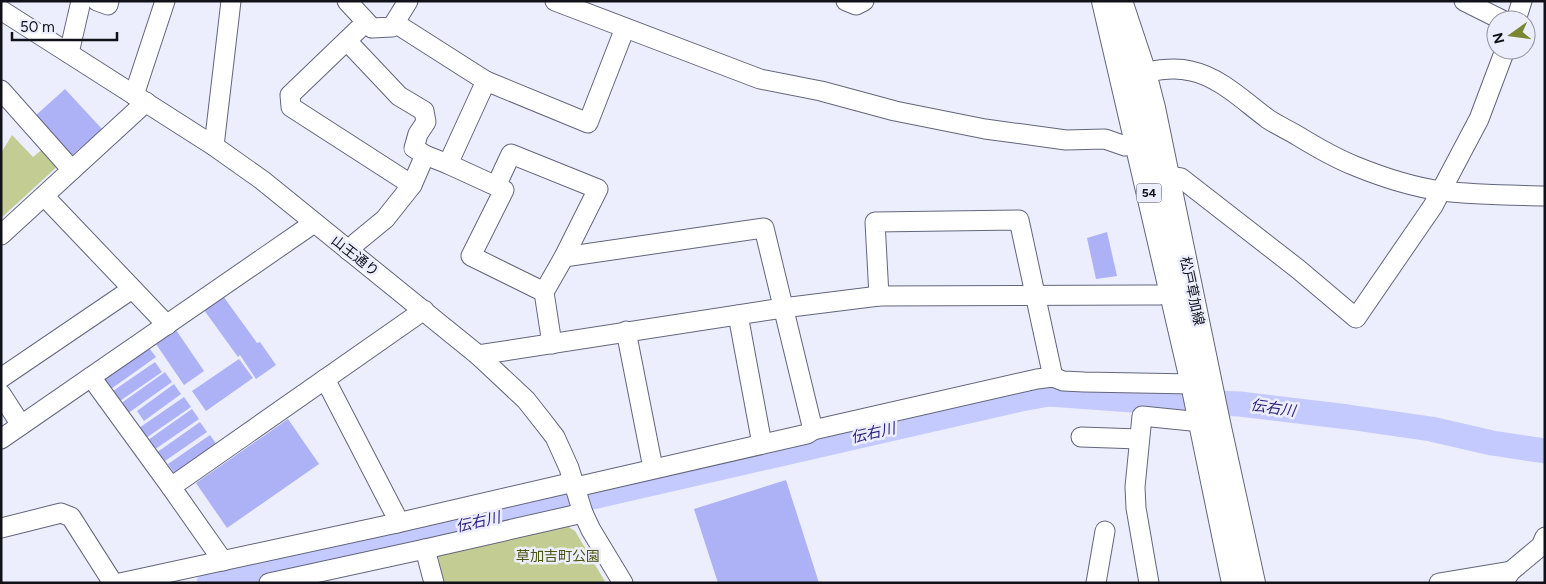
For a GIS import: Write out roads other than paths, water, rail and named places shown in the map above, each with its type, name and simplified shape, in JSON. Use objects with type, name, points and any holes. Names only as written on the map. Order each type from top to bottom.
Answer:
[{"type":"main road","name":"松戸草加線","points":[[1104,1],[1134,76],[1168,176],[1181,290]]},
{"type":"main road","name":"松戸草加線","points":[[1120,1],[1134,76],[1138,143],[1181,290],[1202,383],[1210,422],[1234,583]]},
{"type":"main road","name":"松戸草加線","points":[[1210,422],[1253,583]]},
{"type":"street","points":[[69,53],[81,1]]},
{"type":"street","points":[[97,1],[108,5],[109,1]]},
{"type":"street","points":[[1,235],[72,170],[140,98],[165,1]]},
{"type":"street","points":[[214,146],[231,1]]},
{"type":"street","points":[[347,1],[372,28],[392,26],[408,1]]},
{"type":"street","points":[[555,1],[760,79],[821,91],[895,111],[985,129],[1066,140],[1104,140],[1125,146],[1138,143]]},
{"type":"street","points":[[846,1],[856,5],[864,1]]},
{"type":"street","points":[[1464,1],[1486,12]]},
{"type":"street","name":"山王通り","points":[[1,10],[214,146],[262,180],[478,355],[526,400],[555,437],[563,453],[582,511],[591,530],[623,583]]},
{"type":"street","points":[[366,22],[290,95],[291,106],[412,185]]},
{"type":"street","points":[[395,23],[486,81],[588,123],[625,28]]},
{"type":"street","points":[[347,42],[399,96],[424,110],[426,122],[418,134],[414,148],[424,155],[504,190],[471,256],[544,292]]},
{"type":"street","points":[[1168,176],[1181,178],[1298,269],[1356,318],[1433,206],[1479,118],[1501,60]]},
{"type":"street","points":[[1134,76],[1168,69],[1182,69],[1208,76],[1230,90],[1269,120],[1322,151],[1354,166],[1415,186],[1441,190],[1545,196]]},
{"type":"street","points":[[448,164],[486,81]]},
{"type":"street","points":[[1,90],[72,170]]},
{"type":"street","points":[[496,186],[511,154],[598,189],[544,292],[552,344]]},
{"type":"street","points":[[349,251],[385,219],[412,185],[424,155]]},
{"type":"street","points":[[44,196],[167,325]]},
{"type":"street","points":[[879,296],[876,222],[1019,220],[1053,377]]},
{"type":"street","points":[[1,439],[314,223]]},
{"type":"street","points":[[564,257],[764,228],[813,430]]},
{"type":"street","points":[[1,378],[132,289]]},
{"type":"street","points":[[478,355],[626,331],[879,296],[1145,295],[1181,290]]},
{"type":"street","points":[[171,487],[424,310]]},
{"type":"street","points":[[738,315],[762,444]]},
{"type":"street","points":[[626,331],[653,468]]},
{"type":"street","points":[[92,377],[223,561]]},
{"type":"street","points":[[120,583],[575,486],[807,434],[813,430],[1027,381],[1053,377],[1063,381],[1084,382],[1202,383]]},
{"type":"street","points":[[325,379],[397,523]]},
{"type":"street","points":[[1,394],[21,425]]},
{"type":"street","points":[[1149,583],[1134,487],[1142,416],[1210,422]]},
{"type":"street","points":[[1081,437],[1139,439]]},
{"type":"street","points":[[269,583],[425,549],[582,511]]},
{"type":"street","points":[[1,528],[61,514],[71,517],[113,583]]},
{"type":"street","points":[[1096,583],[1105,531]]},
{"type":"street","points":[[1439,583],[1507,577],[1541,546],[1545,537]]},
{"type":"street","points":[[425,549],[434,583]]},
{"type":"waterway","name":"伝右川","points":[[209,583],[1049,394],[1132,400],[1240,404],[1431,429],[1492,443],[1545,451]]},
{"type":"park label","name":"草加吉町公園","points":[[558,556]]}]
